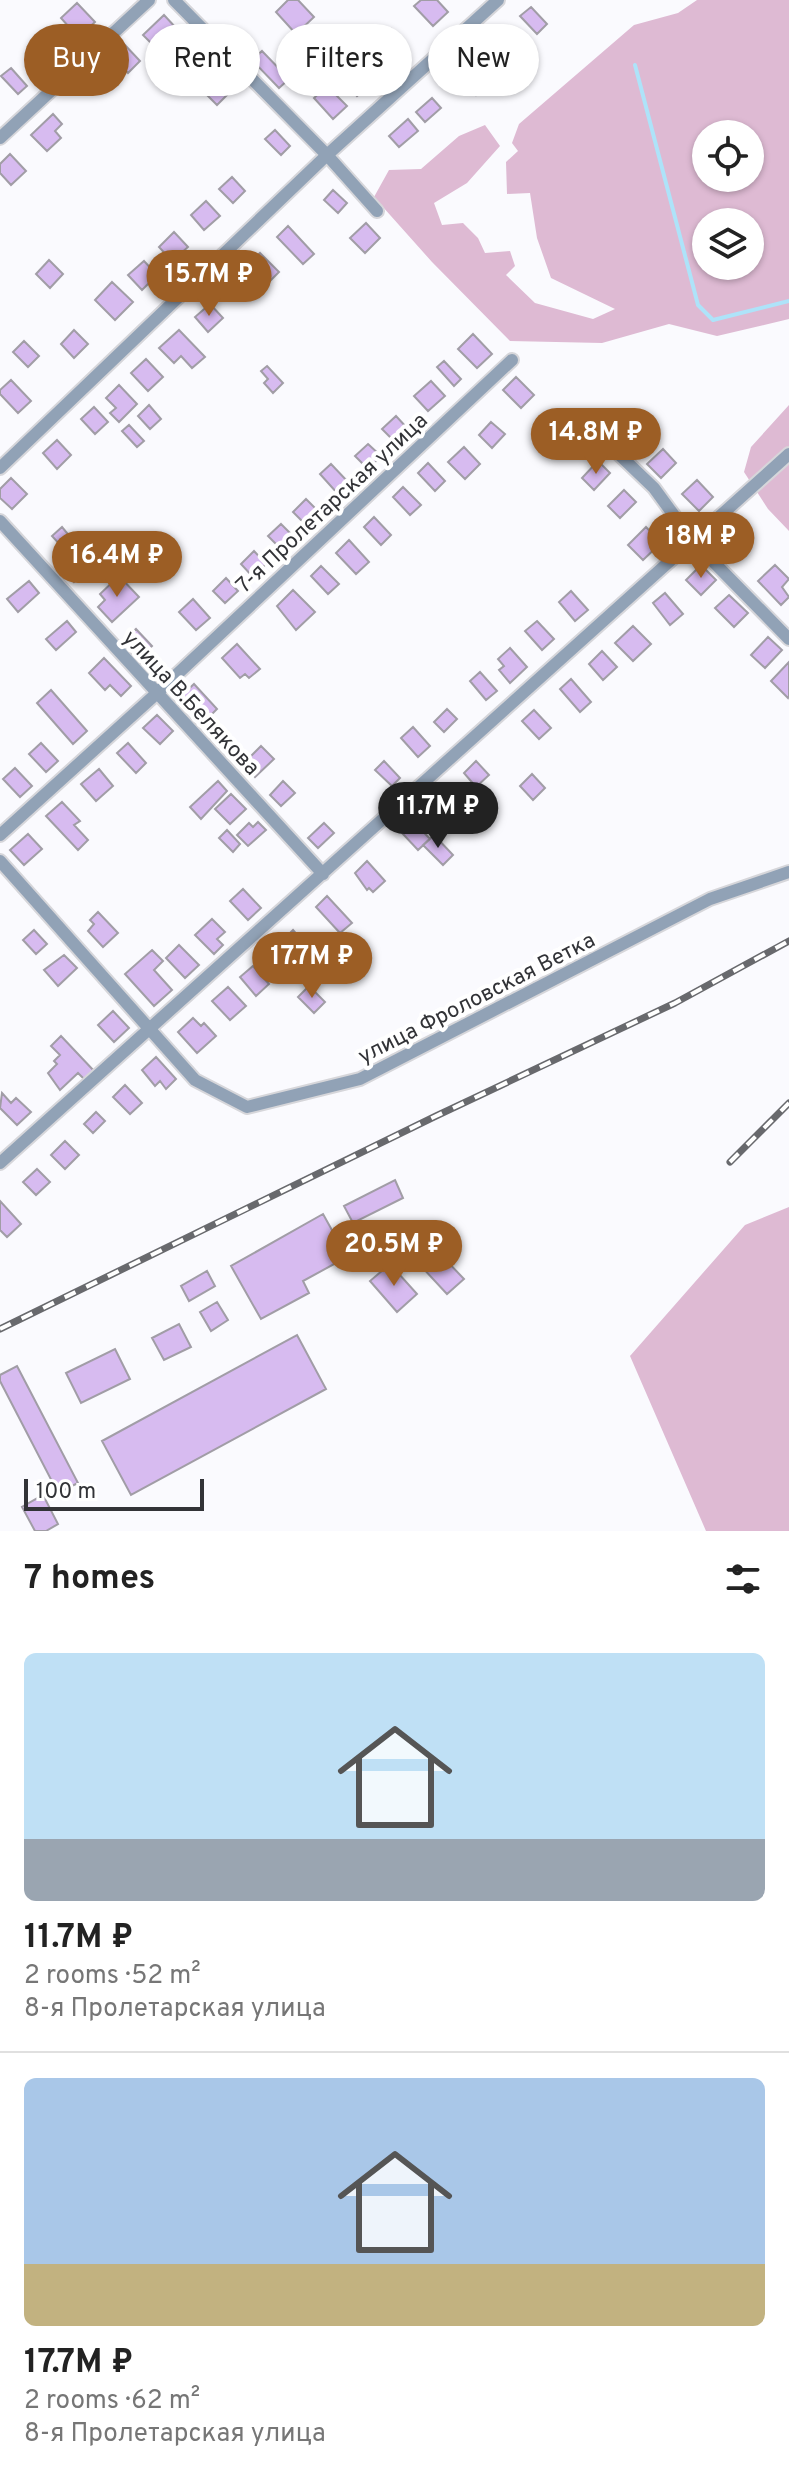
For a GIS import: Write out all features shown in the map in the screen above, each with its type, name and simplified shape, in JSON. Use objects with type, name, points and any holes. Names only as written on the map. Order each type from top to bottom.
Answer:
[{"type":"street","points":[[0,138],[149,0]]},
{"type":"street","points":[[174,0],[327,155],[377,211]]},
{"type":"street","points":[[0,468],[327,155],[498,0]]},
{"type":"street","name":"7-я Пролетарская улица","points":[[0,835],[156,694],[512,360]]},
{"type":"street","points":[[607,443],[654,488],[692,540],[789,639]]},
{"type":"street","points":[[0,1163],[789,454]]},
{"type":"street","name":"улица В.Белякова","points":[[0,521],[323,874]]},
{"type":"street","name":"улица Фроловская Ветка","points":[[0,861],[195,1080],[247,1107],[360,1079],[710,899],[789,872]]},
{"type":"shaded area","points":[[697,0],[789,0],[789,319],[717,336],[669,324],[602,343],[510,341],[432,262],[374,197],[389,170],[421,169],[459,136],[485,125],[500,146],[467,183],[434,203],[442,225],[463,223],[478,238],[485,253],[510,251],[515,266],[506,275],[535,303],[593,319],[615,309],[551,278],[537,238],[530,193],[507,194],[506,162],[518,151],[512,143],[519,124],[634,25],[678,13]]},
{"type":"shaded area","points":[[789,405],[789,531],[768,509],[744,472],[751,447]]},
{"type":"shaded area","points":[[789,1207],[789,1531],[706,1531],[630,1356],[745,1225]]},
{"type":"building","points":[[288,0],[298,0],[314,17],[307,24],[287,24],[276,12]]},
{"type":"building","points":[[421,0],[437,0],[448,12],[431,24],[414,6]]},
{"type":"building","points":[[77,3],[95,22],[66,24],[61,18]]},
{"type":"building","points":[[531,7],[547,24],[539,32],[539,24],[528,24],[520,16]]},
{"type":"building","points":[[164,15],[172,24],[155,24]]},
{"type":"building","points":[[129,49],[140,61],[129,72]]},
{"type":"building","points":[[262,51],[276,66],[276,85],[260,68]]},
{"type":"building","points":[[11,68],[24,83],[24,89],[18,94],[1,76]]},
{"type":"building","points":[[208,96],[226,96],[217,105]]},
{"type":"building","points":[[337,96],[347,106],[333,119],[314,98]]},
{"type":"building","points":[[432,98],[441,108],[425,122],[416,112]]},
{"type":"building","points":[[53,114],[62,124],[55,131],[61,138],[47,151],[31,135]]},
{"type":"building","points":[[408,119],[418,131],[399,147],[389,136]]},
{"type":"building","points":[[275,130],[290,146],[281,155],[265,139]]},
{"type":"building","points":[[10,154],[26,171],[11,185],[0,173],[0,164]]},
{"type":"building","points":[[232,177],[245,191],[233,203],[219,189]]},
{"type":"building","points":[[333,190],[347,203],[338,213],[324,200]]},
{"type":"building","points":[[206,201],[220,216],[204,230],[191,215]]},
{"type":"building","points":[[366,223],[380,238],[365,253],[350,238]]},
{"type":"building","points":[[288,226],[314,254],[303,264],[277,237]]},
{"type":"building","points":[[174,232],[188,247],[172,261],[159,247]]},
{"type":"building","points":[[260,253],[279,272],[266,285],[247,266]]},
{"type":"building","points":[[49,260],[63,274],[50,288],[36,274]]},
{"type":"building","points":[[144,261],[157,275],[142,290],[128,275]]},
{"type":"building","points":[[112,282],[133,302],[115,320],[95,300]]},
{"type":"building","points":[[210,304],[223,318],[208,332],[195,317]]},
{"type":"building","points":[[74,330],[88,344],[74,358],[61,344]]},
{"type":"building","points":[[179,330],[205,357],[192,368],[181,356],[174,363],[159,348]]},
{"type":"building","points":[[473,334],[492,354],[477,368],[458,349]]},
{"type":"building","points":[[24,341],[39,356],[28,367],[13,352]]},
{"type":"building","points":[[146,359],[163,377],[148,391],[131,373]]},
{"type":"building","points":[[444,361],[461,379],[454,386],[437,367]]},
{"type":"building","points":[[267,366],[283,383],[273,393],[264,383],[268,379],[261,371]]},
{"type":"building","points":[[516,377],[534,395],[521,408],[503,390]]},
{"type":"building","points":[[11,380],[31,401],[18,413],[0,394],[0,390]]},
{"type":"building","points":[[431,381],[445,396],[428,411],[414,396]]},
{"type":"building","points":[[119,385],[137,404],[119,422],[110,413],[116,408],[106,398]]},
{"type":"building","points":[[149,405],[161,419],[150,429],[138,416]]},
{"type":"building","points":[[94,407],[108,422],[95,434],[81,419]]},
{"type":"building","points":[[396,416],[408,429],[395,442],[382,429]]},
{"type":"building","points":[[491,422],[505,434],[492,448],[479,435]]},
{"type":"building","points":[[129,425],[144,441],[137,447],[122,431]]},
{"type":"building","points":[[57,440],[71,455],[57,469],[43,453]]},
{"type":"building","points":[[368,444],[381,456],[368,469],[355,456]]},
{"type":"building","points":[[464,447],[480,464],[465,479],[448,462]]},
{"type":"building","points":[[663,449],[676,463],[661,478],[647,464]]},
{"type":"building","points":[[598,461],[610,473],[594,490],[582,478]]},
{"type":"building","points":[[428,463],[445,481],[435,491],[418,473]]},
{"type":"building","points":[[331,464],[349,483],[338,494],[320,474]]},
{"type":"building","points":[[11,478],[27,494],[12,509],[0,498],[0,489]]},
{"type":"building","points":[[697,480],[713,497],[699,511],[682,494]]},
{"type":"building","points":[[403,487],[421,505],[410,515],[393,497]]},
{"type":"building","points":[[624,490],[636,502],[620,518],[608,506]]},
{"type":"building","points":[[306,499],[319,512],[306,525],[293,512]]},
{"type":"building","points":[[374,517],[391,535],[381,545],[364,527]]},
{"type":"building","points":[[281,524],[294,537],[281,549],[268,536]]},
{"type":"building","points":[[62,527],[72,539],[62,547],[52,536]]},
{"type":"building","points":[[646,527],[661,543],[643,560],[628,545]]},
{"type":"building","points":[[737,536],[750,549],[740,560],[727,547]]},
{"type":"building","points":[[349,540],[369,562],[356,574],[336,553]]},
{"type":"building","points":[[254,551],[266,564],[253,577],[241,564]]},
{"type":"building","points":[[85,556],[94,566],[74,582],[66,572]]},
{"type":"building","points":[[701,565],[716,580],[701,595],[686,580]]},
{"type":"building","points":[[775,565],[789,579],[782,587],[789,597],[781,605],[758,581]]},
{"type":"building","points":[[321,566],[339,584],[328,594],[311,576]]},
{"type":"building","points":[[119,576],[139,597],[112,622],[98,607],[105,600],[100,594]]},
{"type":"building","points":[[226,578],[238,591],[225,603],[213,591]]},
{"type":"building","points":[[29,581],[39,593],[18,612],[7,599]]},
{"type":"building","points":[[293,590],[315,612],[296,630],[277,606]]},
{"type":"building","points":[[571,591],[588,610],[575,621],[559,602]]},
{"type":"building","points":[[665,593],[683,614],[670,625],[653,603]]},
{"type":"building","points":[[729,595],[748,613],[734,627],[715,608]]},
{"type":"building","points":[[193,599],[210,618],[196,630],[179,612]]},
{"type":"building","points":[[67,621],[76,632],[56,650],[46,639]]},
{"type":"building","points":[[537,621],[554,639],[542,650],[525,631]]},
{"type":"building","points":[[633,626],[651,644],[633,661],[615,643]]},
{"type":"building","points":[[136,629],[152,646],[142,656],[126,638]]},
{"type":"building","points":[[768,637],[782,650],[765,668],[751,655]]},
{"type":"building","points":[[237,644],[260,669],[249,678],[245,674],[240,678],[222,658]]},
{"type":"building","points":[[510,648],[527,667],[510,683],[499,670],[504,666],[498,659]]},
{"type":"building","points":[[602,651],[617,667],[603,680],[589,664]]},
{"type":"building","points":[[104,658],[131,686],[121,696],[110,685],[105,690],[89,673]]},
{"type":"building","points":[[789,662],[789,696],[788,698],[771,681]]},
{"type":"building","points":[[480,672],[497,691],[486,700],[470,681]]},
{"type":"building","points":[[571,679],[591,702],[580,712],[560,689]]},
{"type":"building","points":[[194,684],[217,709],[203,723],[179,698]]},
{"type":"building","points":[[51,690],[87,731],[73,744],[37,703]]},
{"type":"building","points":[[447,709],[457,719],[444,732],[434,722]]},
{"type":"building","points":[[534,710],[551,728],[539,739],[522,721]]},
{"type":"building","points":[[157,715],[173,731],[160,744],[143,728]]},
{"type":"building","points":[[413,727],[430,746],[418,757],[401,738]]},
{"type":"building","points":[[41,743],[58,761],[46,772],[29,754]]},
{"type":"building","points":[[128,743],[146,763],[136,773],[117,753]]},
{"type":"building","points":[[261,746],[274,759],[255,777],[243,764]]},
{"type":"building","points":[[384,761],[400,778],[392,786],[375,770]]},
{"type":"building","points":[[476,761],[489,775],[476,787],[464,773]]},
{"type":"building","points":[[15,768],[32,786],[20,797],[3,779]]},
{"type":"building","points":[[99,769],[113,786],[96,801],[81,784]]},
{"type":"building","points":[[532,774],[545,788],[533,800],[520,786]]},
{"type":"building","points":[[218,781],[227,791],[201,819],[190,807]]},
{"type":"building","points":[[283,781],[295,793],[281,806],[270,795]]},
{"type":"building","points":[[444,790],[463,811],[458,816],[467,826],[460,832],[431,802]]},
{"type":"building","points":[[231,794],[246,809],[230,824],[215,809]]},
{"type":"building","points":[[62,802],[80,821],[74,825],[88,840],[78,850],[46,816]]},
{"type":"building","points":[[413,821],[430,839],[418,850],[402,833]]},
{"type":"building","points":[[258,822],[266,830],[248,846],[237,835],[249,823],[253,827]]},
{"type":"building","points":[[324,823],[334,833],[318,848],[308,838]]},
{"type":"building","points":[[227,830],[240,844],[233,852],[219,838]]},
{"type":"building","points":[[28,834],[42,849],[24,865],[10,850]]},
{"type":"building","points":[[434,835],[453,855],[443,865],[423,845]]},
{"type":"building","points":[[367,861],[385,881],[373,892],[369,888],[367,890],[355,873]]},
{"type":"building","points":[[243,889],[261,908],[248,920],[230,901]]},
{"type":"building","points":[[327,896],[352,923],[340,933],[316,907]]},
{"type":"building","points":[[98,912],[118,933],[103,947],[88,931],[94,924],[90,920]]},
{"type":"building","points":[[212,919],[225,932],[217,939],[223,945],[214,954],[195,935]]},
{"type":"building","points":[[34,930],[47,944],[36,954],[23,940]]},
{"type":"building","points":[[293,930],[304,943],[293,953],[282,941]]},
{"type":"building","points":[[179,945],[199,965],[185,978],[166,958]]},
{"type":"building","points":[[152,950],[163,961],[154,970],[172,990],[154,1006],[125,974]]},
{"type":"building","points":[[64,955],[77,968],[58,986],[44,970]]},
{"type":"building","points":[[253,966],[269,984],[256,996],[240,977]]},
{"type":"building","points":[[309,986],[325,1002],[314,1013],[298,997]]},
{"type":"building","points":[[228,987],[246,1006],[230,1020],[212,1001]]},
{"type":"building","points":[[113,1011],[129,1028],[114,1042],[98,1025]]},
{"type":"building","points":[[193,1018],[201,1026],[204,1023],[216,1036],[197,1053],[178,1032]]},
{"type":"building","points":[[61,1036],[95,1072],[85,1080],[78,1073],[60,1090],[48,1073],[57,1064],[54,1061],[60,1055],[51,1046]]},
{"type":"building","points":[[156,1057],[176,1079],[166,1089],[160,1081],[155,1086],[142,1070]]},
{"type":"building","points":[[125,1085],[142,1103],[130,1114],[113,1097]]},
{"type":"building","points":[[2,1093],[11,1103],[16,1098],[31,1112],[17,1125],[0,1108]]},
{"type":"building","points":[[96,1112],[105,1121],[93,1133],[84,1124]]},
{"type":"building","points":[[65,1141],[79,1155],[65,1169],[51,1155]]},
{"type":"building","points":[[37,1169],[50,1182],[36,1195],[23,1182]]},
{"type":"building","points":[[395,1180],[403,1198],[353,1223],[344,1206]]},
{"type":"building","points":[[0,1201],[21,1224],[7,1237],[0,1230]]},
{"type":"building","points":[[323,1214],[347,1257],[303,1281],[309,1293],[261,1319],[231,1266]]},
{"type":"building","points":[[423,1236],[464,1279],[447,1294],[407,1251]]},
{"type":"building","points":[[390,1264],[417,1294],[397,1312],[370,1281]]},
{"type":"building","points":[[207,1271],[215,1286],[189,1301],[181,1286]]},
{"type":"building","points":[[217,1302],[228,1320],[211,1331],[200,1312]]},
{"type":"building","points":[[179,1324],[191,1347],[164,1360],[152,1338]]},
{"type":"building","points":[[297,1335],[326,1389],[131,1495],[102,1441]]},
{"type":"building","points":[[115,1349],[130,1379],[81,1403],[66,1373]]},
{"type":"building","points":[[17,1366],[78,1483],[58,1493],[0,1381],[0,1375]]},
{"type":"building","points":[[43,1495],[58,1524],[46,1531],[35,1531],[22,1507]]},
{"type":"waterway","points":[[635,65],[698,305],[713,320],[789,301]]},
{"type":"railway","points":[[0,1329],[675,1003],[789,941]]},
{"type":"railway","points":[[730,1162],[789,1103]]}]
